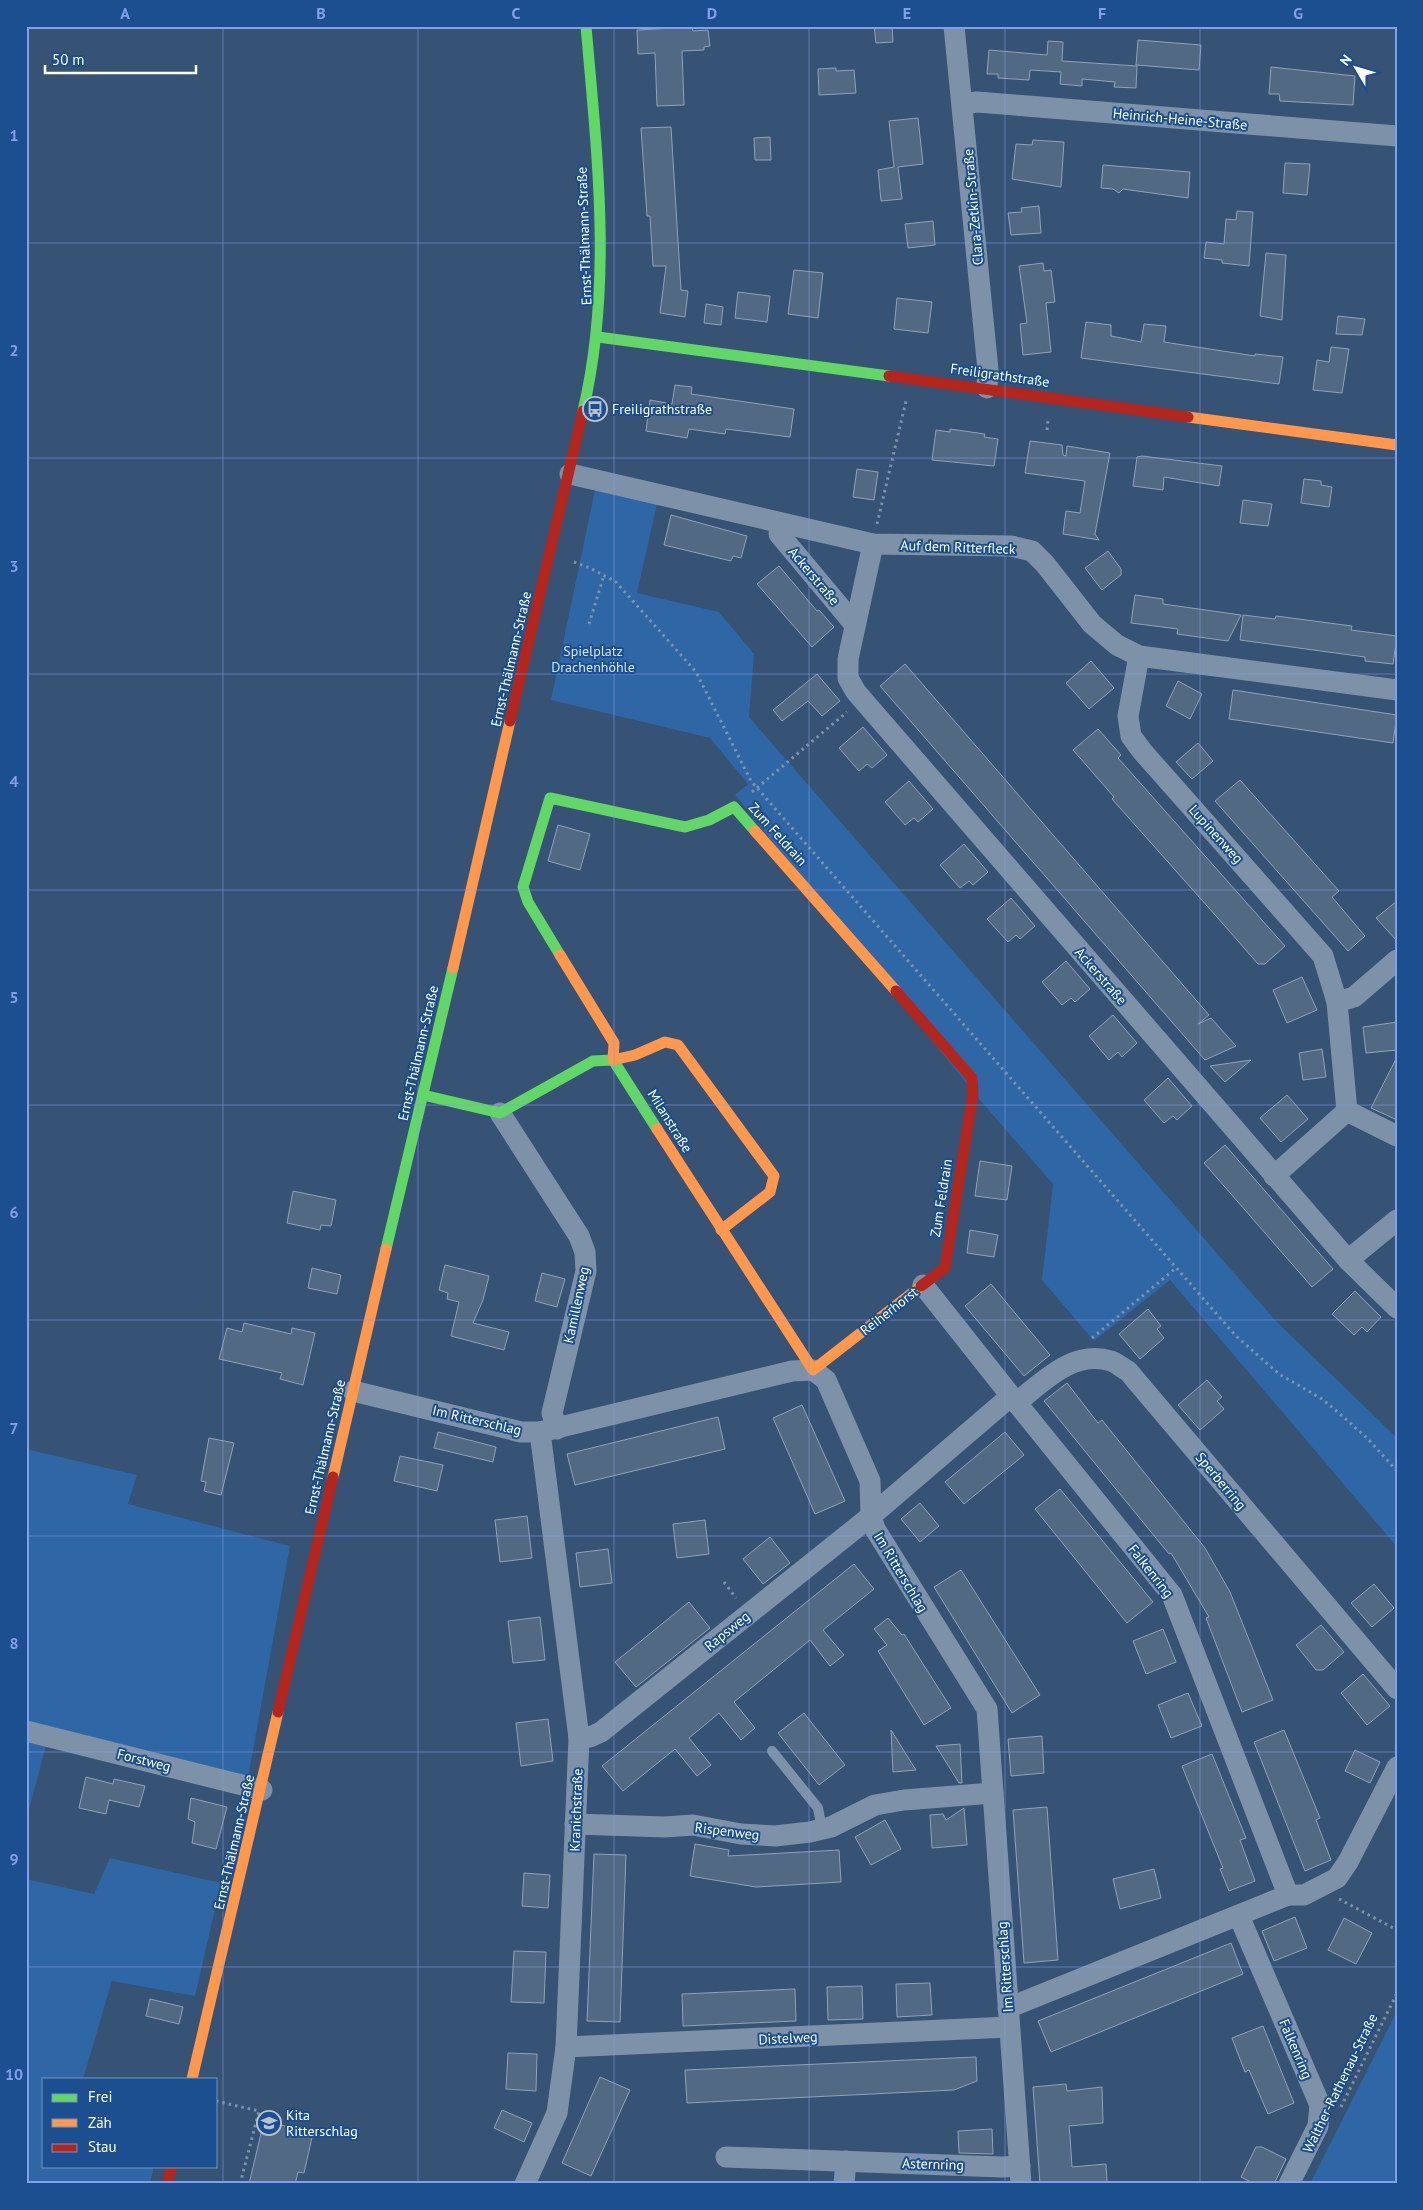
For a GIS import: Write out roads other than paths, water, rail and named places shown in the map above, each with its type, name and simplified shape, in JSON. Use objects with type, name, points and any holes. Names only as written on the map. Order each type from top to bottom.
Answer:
[{"type":"street","name":"Ernst-Thälmann-Straße","points":[[192,2078],[262,1790],[353,1391],[570,474],[598,337],[601,308],[602,240],[586,26]]},
{"type":"street","name":"Clara-Zetkin-Straße","points":[[954,26],[988,361],[987,388]]},
{"type":"street","name":"Heinrich-Heine-Straße","points":[[962,104],[976,102],[1397,136]]},
{"type":"street","name":"Freiligrathstraße","points":[[598,337],[987,388],[1397,445]]},
{"type":"street","name":"Auf dem Ritterfleck","points":[[570,474],[873,544],[1011,546],[1032,551],[1045,564],[1092,624],[1117,645],[1139,656],[1397,690]]},
{"type":"street","name":"Ackerstraße","points":[[780,524],[779,534],[855,625]]},
{"type":"street","name":"Ackerstraße","points":[[873,544],[848,659],[848,678],[862,699],[1274,1176],[1348,1260],[1397,1308]]},
{"type":"street","name":"Lupinenweg","points":[[1139,656],[1128,716],[1131,736],[1142,751],[1323,956],[1336,1002],[1347,1111]]},
{"type":"street","name":"Zum Feldrain","points":[[614,1060],[614,1043],[525,896],[523,888],[550,798],[685,828],[709,820],[734,808],[972,1078],[973,1094],[944,1268],[923,1285]]},
{"type":"street","points":[[1336,1002],[1354,997],[1397,960]]},
{"type":"street","points":[[423,1095],[500,1113],[593,1062],[635,1056],[665,1042],[678,1045],[774,1176],[770,1192],[721,1230]]},
{"type":"street","name":"Milanstraße","points":[[614,1060],[721,1230],[813,1370]]},
{"type":"street","points":[[1274,1176],[1347,1111],[1397,1136]]},
{"type":"street","name":"Kamillenweg","points":[[500,1113],[579,1236],[586,1252],[586,1271],[548,1430]]},
{"type":"street","points":[[1348,1260],[1397,1220]]},
{"type":"street","name":"Reiherhorst","points":[[813,1370],[923,1285],[1013,1400]]},
{"type":"street","name":"Sperberring","points":[[1013,1400],[1066,1364],[1091,1359],[1111,1361],[1128,1371],[1397,1689]]},
{"type":"street","name":"Im Ritterschlag","points":[[353,1391],[521,1432],[548,1430],[792,1371],[813,1370],[826,1380],[870,1481],[871,1516],[875,1529],[987,1709],[1020,2175]]},
{"type":"street","points":[[871,1516],[1013,1400]]},
{"type":"street","name":"Falkenring","points":[[1013,1400],[1172,1595],[1288,1895]]},
{"type":"street","name":"Kranichstraße","points":[[525,2184],[557,2113],[566,2047],[579,1738],[548,1430]]},
{"type":"street","name":"Rapsweg","points":[[579,1738],[590,1738],[601,1732],[871,1516]]},
{"type":"street","name":"Forstweg","points":[[26,1731],[262,1790]]},
{"type":"street","points":[[1008,2017],[1288,1895],[1304,1895],[1322,1888],[1337,1878],[1348,1862],[1397,1767]]},
{"type":"street","name":"Rispenweg","points":[[575,1824],[665,1827],[693,1825],[757,1836],[784,1835],[832,1827],[875,1805],[904,1800],[993,1793]]},
{"type":"street","name":"Falkenring","points":[[1238,1916],[1320,2105],[1318,2126],[1289,2184]]},
{"type":"street","name":"Distelweg","points":[[566,2047],[1008,2017]]},
{"type":"street","name":"Asternring","points":[[726,2157],[1002,2167],[1020,2175]]},
{"type":"street","points":[[844,2184],[846,2160]]},
{"type":"street","points":[[167,2184],[171,2168]]},
{"type":"lane","points":[[772,1750],[818,1808],[822,1829]]},
{"type":"place","name":"Freiligrathstraße","points":[[595,409]]},
{"type":"place","name":"Kita Ritterschlag","points":[[269,2123]]},
{"type":"park label","name":"Spielplatz Drachenhöhle","points":[[593,660]]}]
